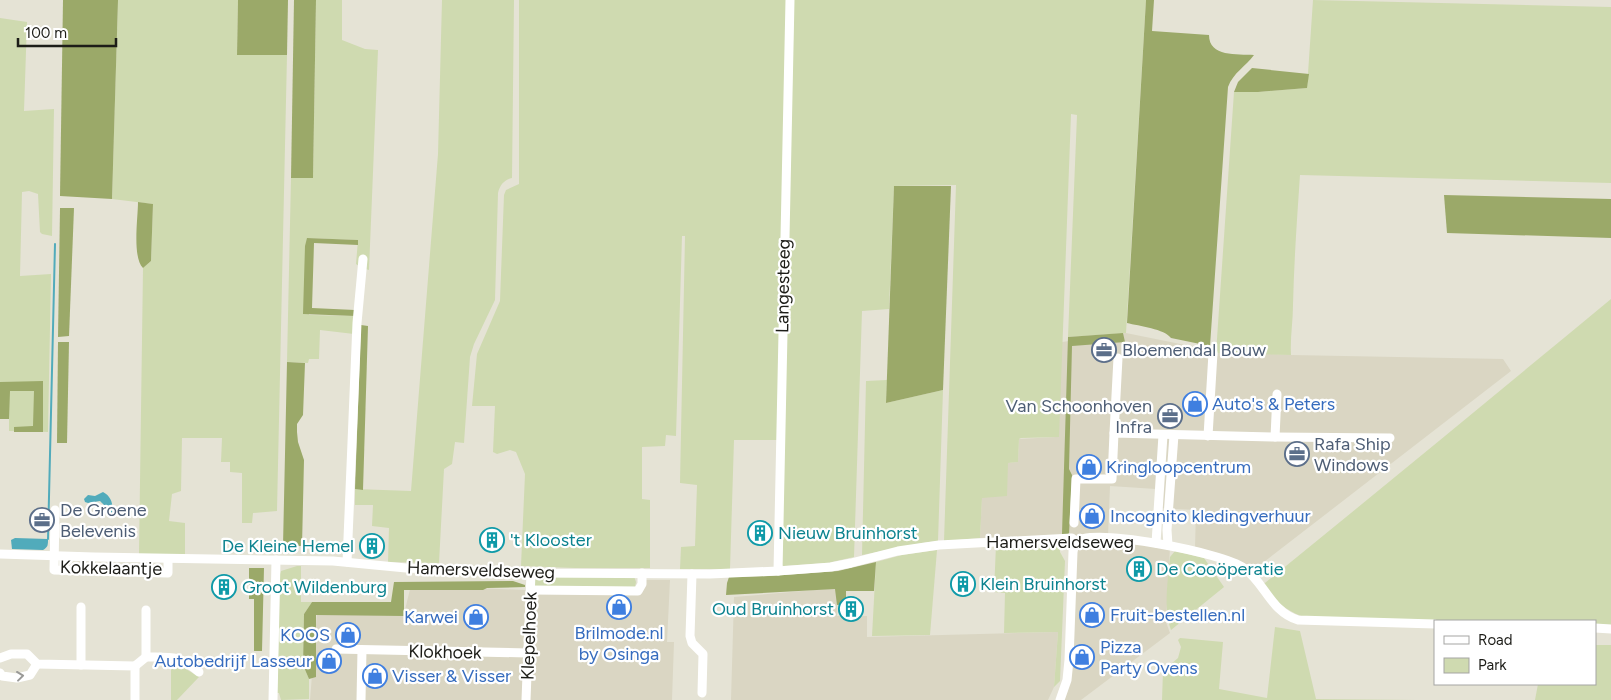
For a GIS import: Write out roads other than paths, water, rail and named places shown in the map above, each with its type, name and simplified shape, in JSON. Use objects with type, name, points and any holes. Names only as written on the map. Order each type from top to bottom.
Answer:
[{"type":"street","name":"Langesteeg","points":[[778,571],[790,0]]},
{"type":"street","points":[[347,562],[358,323],[363,259]]},
{"type":"street","points":[[1208,436],[1213,353]]},
{"type":"street","points":[[1074,523],[1076,479],[1112,479],[1118,358]]},
{"type":"street","points":[[1275,437],[1277,394]]},
{"type":"street","points":[[1114,433],[1390,438]]},
{"type":"street","points":[[1156,543],[1163,435]]},
{"type":"street","points":[[1168,545],[1167,530],[1174,435]]},
{"type":"street","points":[[54,556],[55,510]]},
{"type":"street","name":"Hamersveldseweg","points":[[0,554],[347,562],[406,568],[531,573],[692,574],[778,571],[839,566],[898,551],[939,545],[1072,538],[1075,542],[1078,539],[1085,538],[1114,538],[1156,543],[1201,552],[1242,567],[1280,610],[1290,618],[1309,621],[1434,624]]},
{"type":"street","points":[[1060,700],[1069,665],[1073,552],[1075,542]]},
{"type":"street","name":"Kokkelaantje","points":[[54,556],[54,570],[168,573],[168,559]]},
{"type":"street","points":[[274,700],[276,560]]},
{"type":"street","name":"Klepelhoek","points":[[526,700],[531,573]]},
{"type":"street","points":[[531,590],[638,591],[642,584],[642,573]]},
{"type":"street","points":[[692,574],[690,636],[692,643],[703,654],[702,693]]},
{"type":"street","points":[[81,607],[81,665]]},
{"type":"street","points":[[146,610],[146,657]]},
{"type":"street","points":[[1596,628],[1611,629]]},
{"type":"street","name":"Klokhoek","points":[[336,649],[528,653]]},
{"type":"street","points":[[361,700],[362,650]]},
{"type":"street","points":[[0,658],[11,654],[27,654],[37,664],[135,666],[146,657],[176,657],[200,672]]},
{"type":"street","points":[[0,673],[2,676],[17,678],[30,675],[37,664]]},
{"type":"street","points":[[135,666],[135,700]]},
{"type":"water","points":[[103,492],[112,503],[111,517],[106,507],[100,501],[88,503],[84,499],[88,495],[95,496]]},
{"type":"water","points":[[15,538],[48,539],[48,544],[43,550],[12,549],[11,540]]},
{"type":"waterway","points":[[48,539],[55,244]]},
{"type":"place","name":"Bloemendal Bouw","points":[[1104,350]]},
{"type":"place","name":"Auto's & Peters","points":[[1195,404]]},
{"type":"place","name":"Van Schoonhoven Infra","points":[[1170,416]]},
{"type":"place","name":"Rafa Ship Windows","points":[[1297,454]]},
{"type":"place","name":"Kringloopcentrum","points":[[1089,467]]},
{"type":"place","name":"Incognito kledingverhuur","points":[[1092,516]]},
{"type":"place","name":"De Groene Belevenis","points":[[42,520]]},
{"type":"place","name":"Nieuw Bruinhorst","points":[[760,533]]},
{"type":"place","name":"'t Klooster","points":[[492,540]]},
{"type":"place","name":"De Kleine Hemel","points":[[372,546]]},
{"type":"place","name":"De Cooöperatie","points":[[1139,569]]},
{"type":"place","name":"Klein Bruinhorst","points":[[963,584]]},
{"type":"place","name":"Groot Wildenburg","points":[[224,587]]},
{"type":"place","name":"Brilmode.nl by Osinga","points":[[619,607]]},
{"type":"place","name":"Oud Bruinhorst","points":[[851,609]]},
{"type":"place","name":"Fruit-bestellen.nl","points":[[1092,615]]},
{"type":"place","name":"Karwei","points":[[476,617]]},
{"type":"place","name":"KOOS","points":[[348,635]]},
{"type":"place","name":"Pizza Party Ovens","points":[[1082,657]]},
{"type":"place","name":"Autobedrijf Lasseur","points":[[329,661]]},
{"type":"place","name":"Visser & Visser","points":[[375,676]]}]
